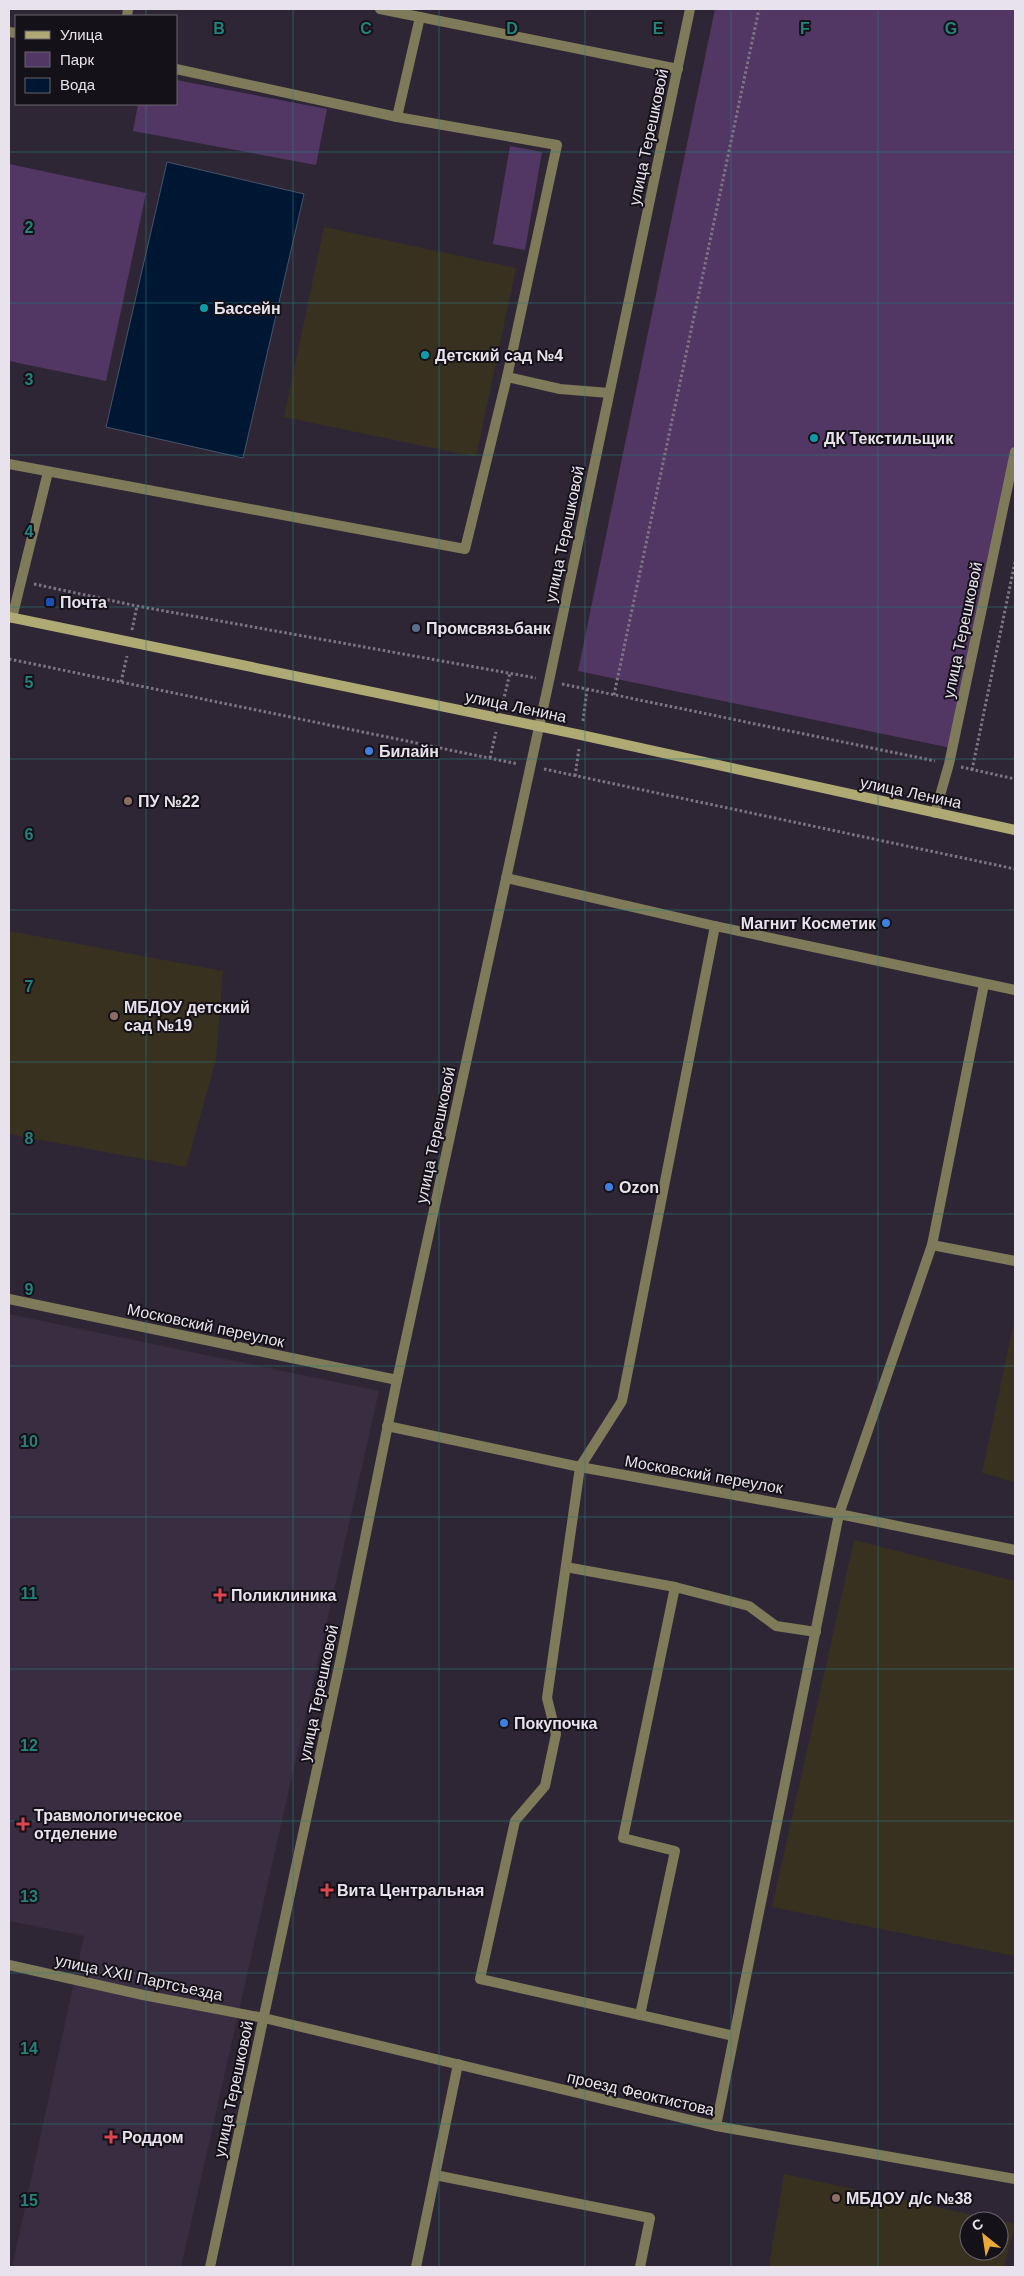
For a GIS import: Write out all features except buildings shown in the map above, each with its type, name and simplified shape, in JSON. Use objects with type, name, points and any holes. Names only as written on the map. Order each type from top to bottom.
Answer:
[{"type":"main road","name":"улица Ленина","points":[[10,618],[539,727],[1015,830]]},
{"type":"street","points":[[380,9],[678,69]]},
{"type":"street","name":"улица Терешковой","points":[[210,2267],[397,1380],[549,681],[690,9]]},
{"type":"street","points":[[397,117],[420,17]]},
{"type":"street","points":[[9,464],[464,549],[507,377],[557,145],[397,117],[178,69]]},
{"type":"street","points":[[507,377],[560,389],[609,393]]},
{"type":"street","name":"улица Терешковой","points":[[935,813],[949,764],[1015,452]]},
{"type":"street","points":[[10,618],[48,472]]},
{"type":"street","points":[[506,878],[715,926],[1015,990]]},
{"type":"street","points":[[715,926],[622,1401],[580,1467],[547,1698],[556,1734],[545,1786],[515,1821],[480,1979],[734,2036]]},
{"type":"street","points":[[716,2126],[839,1514],[932,1245],[984,984]]},
{"type":"street","points":[[932,1245],[1015,1261]]},
{"type":"street","name":"Московский переулок","points":[[9,1299],[397,1380]]},
{"type":"street","name":"Московский переулок","points":[[388,1426],[580,1467],[839,1514],[1015,1550]]},
{"type":"street","points":[[566,1567],[675,1587],[749,1606],[776,1626],[816,1632]]},
{"type":"street","points":[[640,2015],[675,1851],[622,1838],[675,1587]]},
{"type":"street","name":"улица XXII Партсъезда","points":[[9,1965],[143,1995],[264,2018]]},
{"type":"street","name":"проезд Феоктистова","points":[[264,2018],[716,2126],[1015,2179]]},
{"type":"street","points":[[416,2267],[458,2064]]},
{"type":"street","points":[[435,2175],[650,2218],[640,2267]]},
{"type":"path","points":[[614,694],[759,9]]},
{"type":"path","points":[[972,770],[1015,562]]},
{"type":"path","points":[[21,581],[137,606],[549,681],[1015,779]]},
{"type":"path","points":[[9,659],[1015,868]]},
{"type":"shaded area","points":[[324,227],[516,268],[476,457],[284,417]]},
{"type":"shaded area","name":"МБДОУ детский сад №19","points":[[9,931],[223,971],[216,1060],[186,1167],[9,1134]]},
{"type":"shaded area","points":[[9,1314],[379,1391],[181,2267],[12,2267],[84,1936],[9,1921]]},
{"type":"shaded area","points":[[1015,1317],[1015,1482],[982,1473]]},
{"type":"shaded area","points":[[854,1540],[1015,1581],[1015,1956],[772,1907]]},
{"type":"shaded area","name":"МБДОУ д/с №38","points":[[784,2174],[959,2212],[959,2261],[1006,2261],[1004,2267],[769,2267]]},
{"type":"shaded area","name":"МБДОУ д/с №38","points":[[1009,2223],[1015,2224],[1009,2247]]},
{"type":"green space","points":[[715,9],[1015,9],[1015,441],[951,748],[578,671]]},
{"type":"green space","points":[[178,80],[327,109],[316,165],[133,131],[138,105],[178,105]]},
{"type":"green space","points":[[510,146],[542,152],[525,250],[493,244]]},
{"type":"green space","points":[[9,164],[146,193],[106,381],[9,361]]},
{"type":"water","points":[[167,162],[304,194],[243,458],[106,427]]},
{"type":"place","name":"Бассейн","points":[[204,308]]},
{"type":"place","name":"Детский сад №4","points":[[425,355]]},
{"type":"place","name":"ДК Текстильщик","points":[[814,438]]},
{"type":"place","name":"Почта","points":[[50,602]]},
{"type":"place","name":"Промсвязьбанк","points":[[416,628]]},
{"type":"place","name":"Билайн","points":[[369,751]]},
{"type":"place","name":"ПУ №22","points":[[128,801]]},
{"type":"place","name":"Магнит Косметик","points":[[886,923]]},
{"type":"place","name":"МБДОУ детский сад №19","points":[[114,1016]]},
{"type":"place","name":"Ozon","points":[[609,1187]]},
{"type":"place","name":"Поликлиника","points":[[220,1595]]},
{"type":"place","name":"Покупочка","points":[[504,1723]]},
{"type":"place","name":"Травмологическое отделение","points":[[23,1824]]},
{"type":"place","name":"Вита Центральная","points":[[327,1890]]},
{"type":"place","name":"Роддом","points":[[111,2137]]},
{"type":"place","name":"МБДОУ д/с №38","points":[[836,2198]]}]
